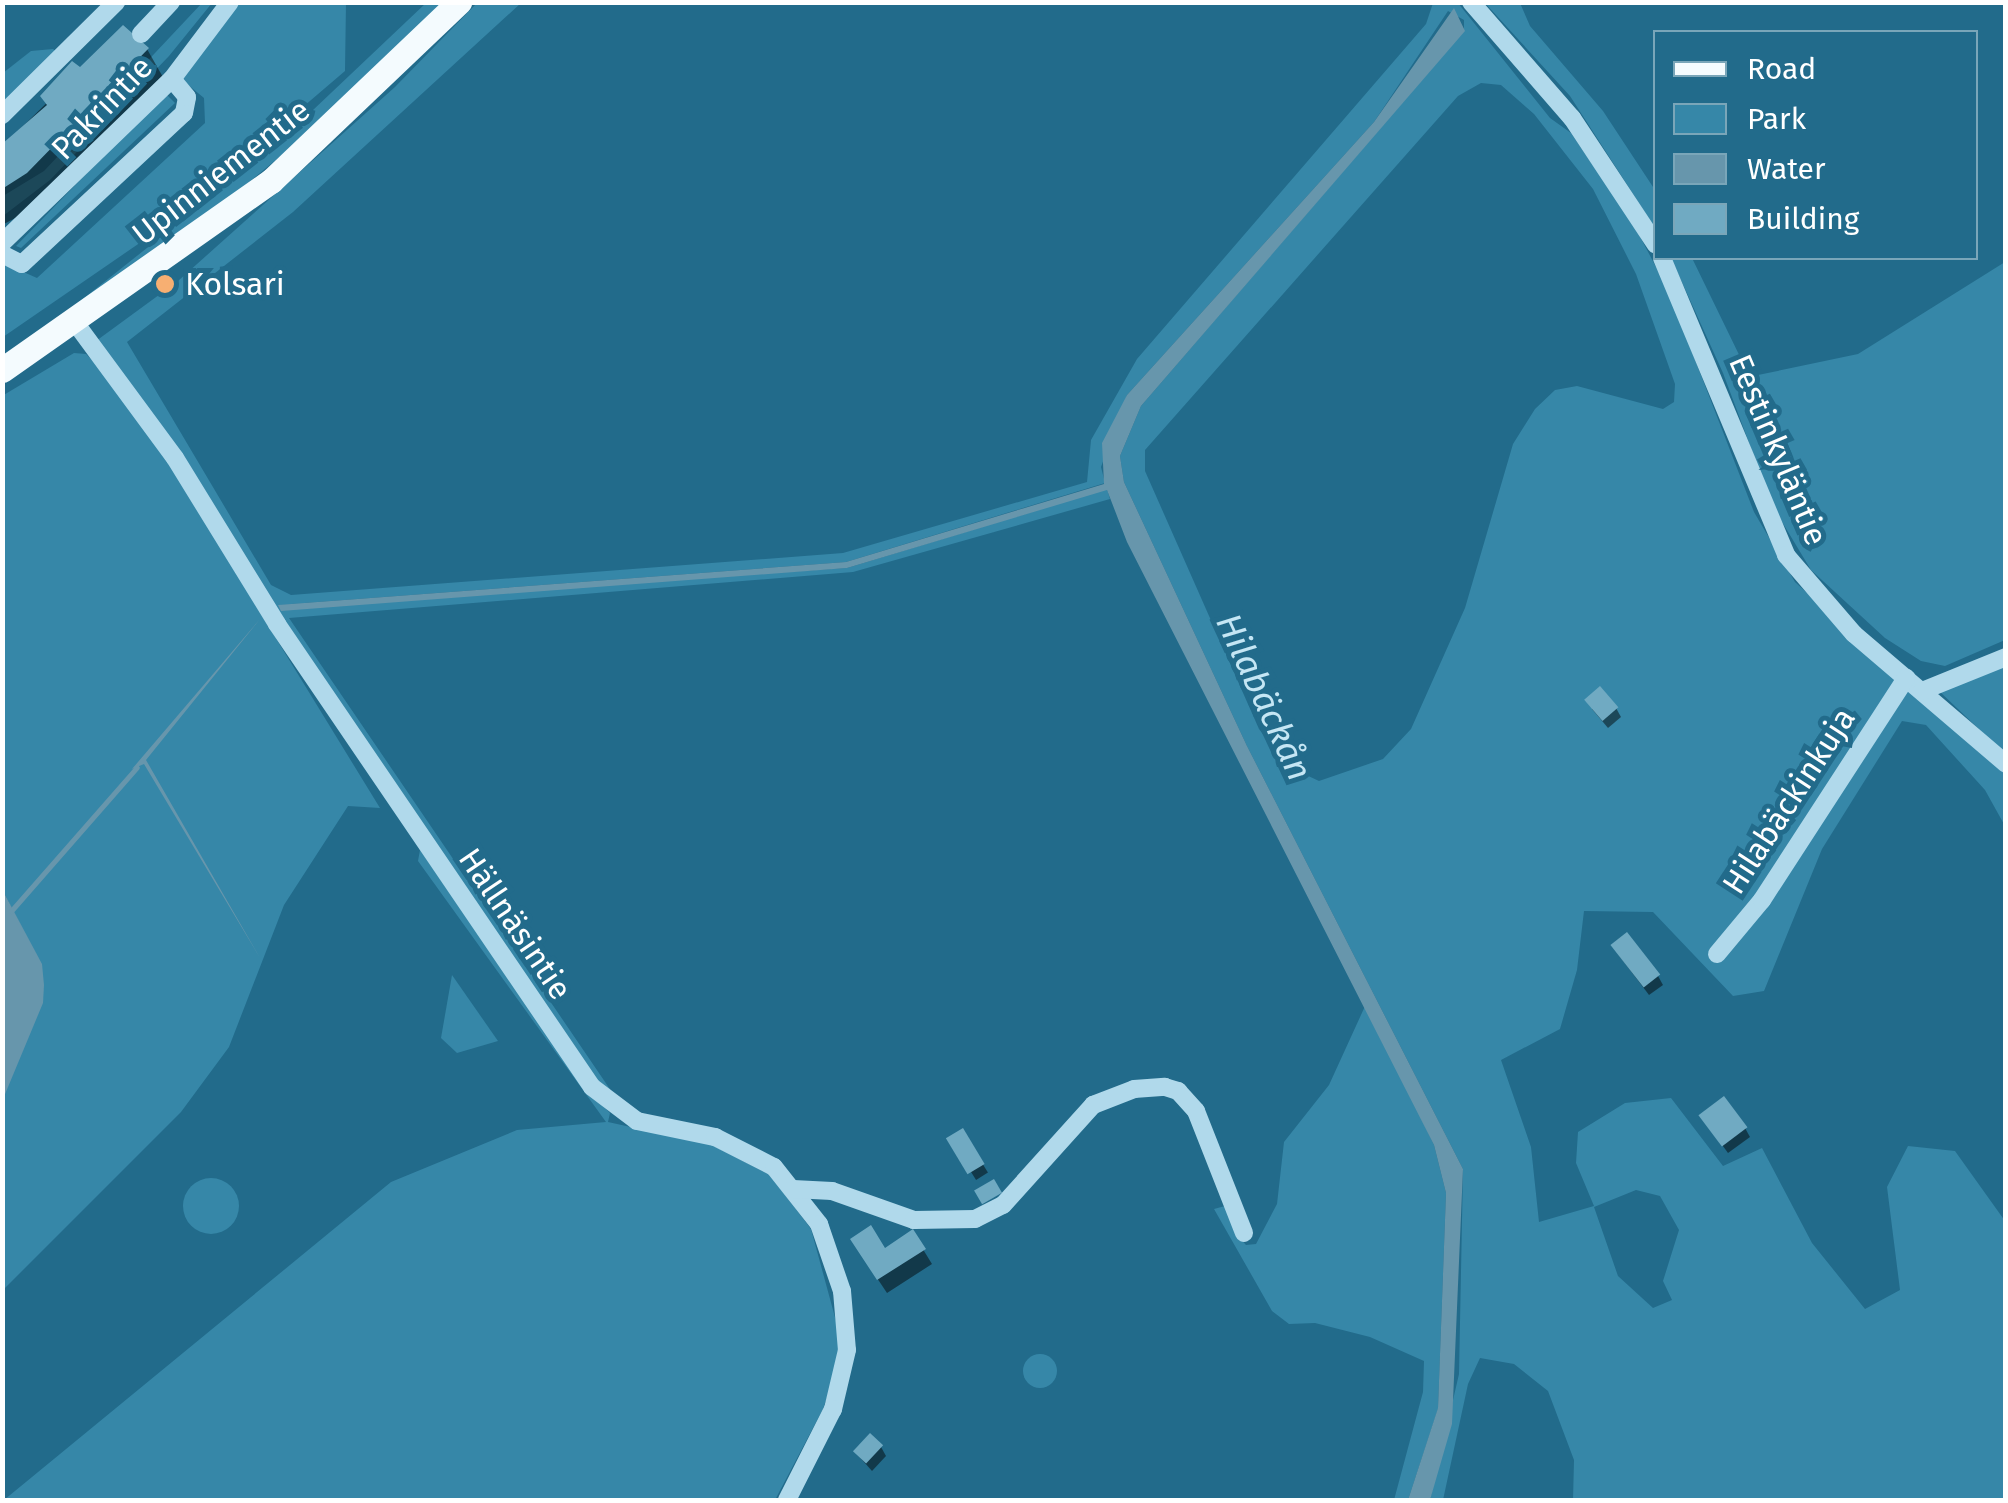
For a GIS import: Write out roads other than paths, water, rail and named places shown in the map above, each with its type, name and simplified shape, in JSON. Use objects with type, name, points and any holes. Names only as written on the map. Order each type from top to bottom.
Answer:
[{"type":"main road","name":"Upinniementie","points":[[2,370],[272,180],[460,2]]},
{"type":"street","points":[[2,115],[116,2]]},
{"type":"street","points":[[142,34],[171,2]]},
{"type":"street","name":"Pakrintie","points":[[2,242],[172,79],[230,2]]},
{"type":"street","points":[[1472,2],[1572,118],[1653,240]]},
{"type":"street","points":[[2,254],[22,264],[184,113],[187,97],[172,79]]},
{"type":"street","name":"Eestinkyläntie","points":[[1663,260],[1786,555],[1842,622],[2006,764]]},
{"type":"street","name":"Hällnäsintie","points":[[74,320],[174,458],[277,624],[592,1086],[636,1122],[742,1148],[794,1189],[832,1257],[847,1350],[833,1410],[786,1500]]},
{"type":"street","points":[[1922,691],[2006,657]]},
{"type":"street","name":"Hilabäckinkuja","points":[[1716,954],[1762,900],[1906,678]]},
{"type":"street","points":[[794,1189],[832,1192],[914,1220],[975,1219],[1003,1205],[1027,1171],[1071,1135],[1094,1105],[1134,1089],[1165,1087],[1178,1091],[1196,1111],[1244,1234]]},
{"type":"water","points":[[1454,8],[1465,31],[1141,406],[1120,456],[1124,482],[1247,746],[1463,1169],[1452,1424],[1430,1500],[1408,1500],[1438,1408],[1446,1193],[1434,1145],[1127,542],[1107,490],[847,568],[281,611],[278,605],[846,562],[1104,484],[1102,443],[1127,395],[1374,122]]},
{"type":"water","points":[[260,619],[146,760],[260,958],[144,764],[132,769]]},
{"type":"water","points":[[3,891],[42,964],[44,985],[43,1003],[3,1099]]},
{"type":"waterway","points":[[11,911],[137,767]]},
{"type":"place","name":"Kolsari","points":[[165,284]]},
{"type":"water label","name":"Hilabäckån","points":[[1264,697]]}]
